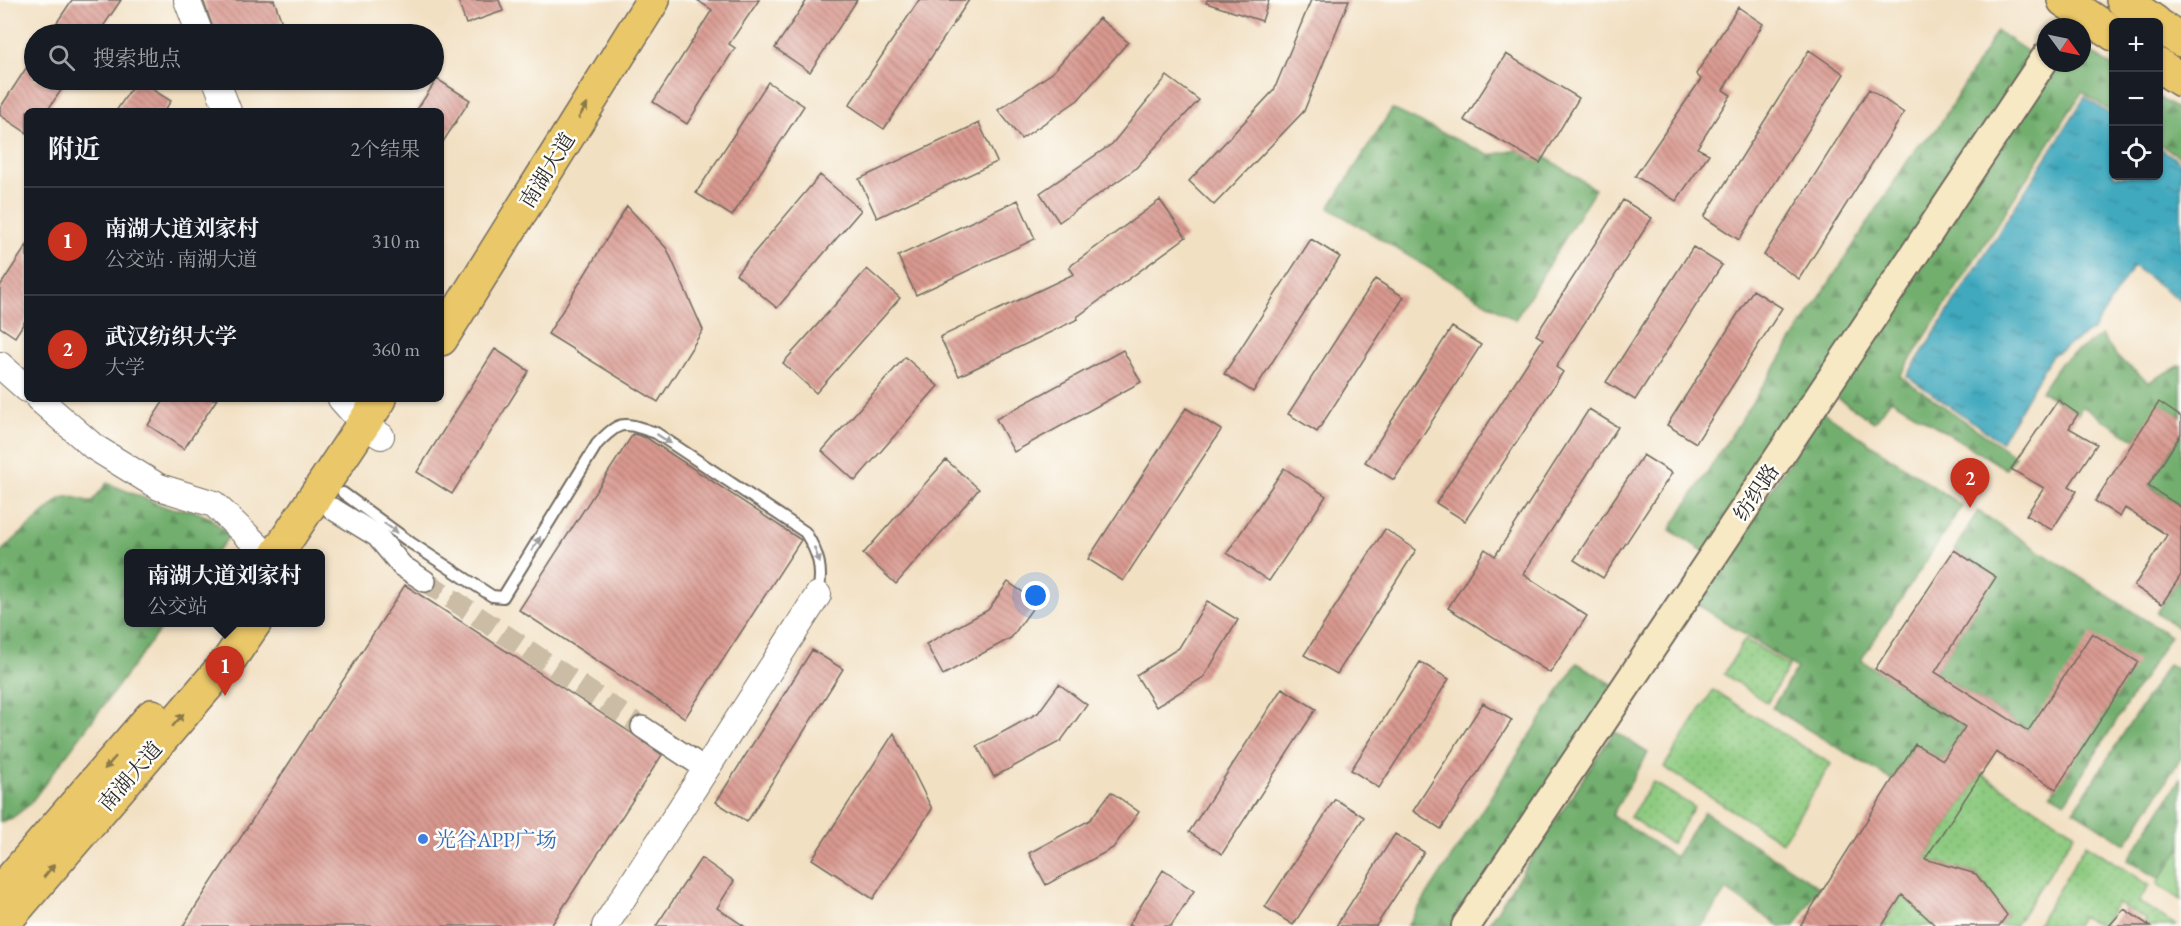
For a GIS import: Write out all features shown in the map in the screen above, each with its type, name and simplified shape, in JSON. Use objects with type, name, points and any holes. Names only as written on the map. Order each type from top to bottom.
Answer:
[{"type":"main road","name":"南湖大道","points":[[444,295],[628,0]]},
{"type":"main road","name":"南湖大道","points":[[444,334],[653,0]]},
{"type":"main road","points":[[2123,0],[2148,18]]},
{"type":"main road","points":[[2070,8],[2109,31]]},
{"type":"main road","points":[[2163,28],[2181,40]]},
{"type":"main road","points":[[2163,68],[2181,80]]},
{"type":"main road","name":"纺织路","points":[[1466,926],[2037,70]]},
{"type":"main road","points":[[282,549],[375,420],[400,402]]},
{"type":"main road","points":[[305,549],[338,501],[375,420]]},
{"type":"main road","name":"南湖大道","points":[[8,912],[64,814],[212,648],[227,627]]},
{"type":"main road","name":"南湖大道","points":[[8,912],[229,660],[252,627]]},
{"type":"street","points":[[188,0],[196,24]]},
{"type":"street","points":[[220,90],[227,108]]},
{"type":"street","points":[[0,365],[24,386]]},
{"type":"street","points":[[42,402],[94,447],[159,487],[214,504],[261,549]]},
{"type":"street","points":[[346,402],[375,420]]},
{"type":"street","points":[[338,501],[377,536],[402,567],[425,581]]},
{"type":"street","points":[[605,926],[818,595]]},
{"type":"street","points":[[642,727],[706,769]]},
{"type":"lane","points":[[338,501],[411,543],[492,596],[503,597],[597,444],[614,427],[628,424],[657,433],[805,532],[818,553],[822,576],[818,595]]},
{"type":"green space","points":[[1997,31],[2037,58],[2037,71],[1713,557],[1670,530],[1916,148],[1937,129]]},
{"type":"green space","points":[[2091,52],[2109,64],[2109,110],[2082,92],[1900,376],[2015,456],[2006,469],[1891,399],[1874,422],[1833,395],[2043,72],[2091,72]]},
{"type":"green space","points":[[2163,100],[2181,112],[2181,158],[2163,146]]},
{"type":"green space","points":[[1392,109],[1489,155],[1531,148],[1595,189],[1515,320],[1329,208]]},
{"type":"green space","points":[[2101,335],[2118,358],[2149,382],[2181,365],[2181,417],[2159,403],[2135,440],[2082,406],[2078,414],[2041,391],[2060,363]]},
{"type":"green space","points":[[1822,411],[1962,506],[1861,660],[1965,727],[1943,760],[1914,744],[1892,780],[1772,708],[1797,668],[1697,604]]},
{"type":"green space","points":[[2181,434],[2181,507],[2148,486]]},
{"type":"green space","points":[[107,483],[168,508],[192,510],[210,518],[230,535],[219,549],[124,549],[124,627],[162,627],[29,805],[12,818],[0,822],[0,552],[60,499],[69,496],[92,502]]},
{"type":"green space","points":[[1978,511],[2170,636],[2065,802],[2051,794],[2137,662],[2028,731],[1935,672],[1995,577],[1954,550]]},
{"type":"green space","points":[[2181,575],[2181,623],[2178,628],[2157,613]]},
{"type":"green space","points":[[1745,639],[1789,666],[1767,703],[1724,674]]},
{"type":"green space","points":[[1577,663],[1624,691],[1466,926],[1407,926]]},
{"type":"green space","points":[[2168,664],[2181,672],[2181,758],[2126,844],[2074,811]]},
{"type":"green space","points":[[1713,690],[1831,764],[1782,842],[1664,767]]},
{"type":"green space","points":[[1614,731],[1648,753],[1612,815],[1675,857],[1704,812],[1819,887],[1795,926],[1779,926],[1726,890],[1702,926],[1487,926]]},
{"type":"green space","points":[[1981,774],[2075,833],[2015,926],[1999,926],[2007,915],[1976,874],[1925,859]]},
{"type":"green space","points":[[2181,778],[2181,847],[2160,879],[2128,860]]},
{"type":"green space","points":[[1653,782],[1694,807],[1671,844],[1630,817]]},
{"type":"green space","points":[[2086,844],[2149,885],[2139,902],[2177,926],[2143,926],[2146,919],[2117,903],[2102,926],[2082,917],[2076,926],[2037,925]]},
{"type":"green space","points":[[2181,847],[2181,900],[2157,884]]},
{"type":"green space","points":[[1902,895],[1936,926],[1882,926]]},
{"type":"water","points":[[2085,97],[2109,114],[2109,180],[2163,180],[2163,150],[2181,163],[2181,301],[2133,266],[2093,330],[2051,356],[2001,442],[1907,376]]},
{"type":"building","points":[[72,0],[121,0],[105,24],[56,24]]},
{"type":"building","points":[[203,0],[274,0],[282,24],[211,24]]},
{"type":"building","points":[[458,0],[499,0],[503,11],[466,24]]},
{"type":"building","points":[[697,0],[759,0],[729,44],[735,48],[687,124],[653,102],[712,10]]},
{"type":"building","points":[[807,0],[857,0],[810,72],[775,48]]},
{"type":"building","points":[[919,0],[969,0],[884,129],[849,105]]},
{"type":"building","points":[[1207,0],[1269,0],[1262,21],[1206,3]]},
{"type":"building","points":[[1311,0],[1349,0],[1304,111],[1214,205],[1189,181],[1274,90]]},
{"type":"building","points":[[1738,7],[1763,24],[1723,90],[1731,95],[1697,148],[1709,154],[1676,201],[1635,176],[1701,79],[1696,74]]},
{"type":"building","points":[[1099,18],[1128,42],[1078,100],[1021,139],[998,110],[1052,73]]},
{"type":"building","points":[[1809,50],[1844,74],[1739,240],[1704,217]]},
{"type":"building","points":[[1506,54],[1579,98],[1540,163],[1464,120]]},
{"type":"building","points":[[24,71],[24,90],[61,90],[49,108],[24,108],[24,131],[0,115],[0,108]]},
{"type":"building","points":[[1167,76],[1199,100],[1135,169],[1059,222],[1040,193],[1112,144]]},
{"type":"building","points":[[768,82],[804,106],[732,216],[696,193]]},
{"type":"building","points":[[444,83],[470,100],[444,140],[444,108],[418,108],[430,90],[444,90]]},
{"type":"building","points":[[1869,89],[1904,113],[1799,279],[1764,255]]},
{"type":"building","points":[[130,90],[153,90],[171,101],[166,108],[118,108]]},
{"type":"building","points":[[979,123],[997,162],[877,218],[859,179]]},
{"type":"building","points":[[820,175],[861,210],[777,308],[736,274]]},
{"type":"building","points":[[1018,200],[1035,239],[916,295],[898,256]]},
{"type":"building","points":[[1160,200],[1186,237],[1077,317],[1078,319],[959,376],[940,337],[1074,274],[1069,267]]},
{"type":"building","points":[[1623,200],[1652,218],[1556,367],[1563,372],[1465,521],[1436,503],[1543,339],[1536,335]]},
{"type":"building","points":[[627,206],[667,249],[703,330],[658,402],[548,334]]},
{"type":"building","points":[[1311,239],[1340,257],[1253,392],[1224,374]]},
{"type":"building","points":[[1693,247],[1722,265],[1635,400],[1606,382]]},
{"type":"building","points":[[24,250],[24,323],[15,337],[0,327],[0,286]]},
{"type":"building","points":[[867,269],[900,298],[816,393],[783,363]]},
{"type":"building","points":[[1375,279],[1404,297],[1317,432],[1288,414]]},
{"type":"building","points":[[1753,290],[1782,308],[1696,443],[1667,425]]},
{"type":"building","points":[[1452,327],[1481,345],[1394,480],[1365,462]]},
{"type":"building","points":[[495,349],[529,371],[452,494],[417,472]]},
{"type":"building","points":[[1123,350],[1141,382],[1014,452],[996,419]]},
{"type":"building","points":[[905,357],[938,386],[855,481],[822,451]]},
{"type":"building","points":[[2058,400],[2078,414],[2069,428],[2097,444],[2069,486],[2077,491],[2052,530],[2026,515],[2044,488],[2011,469]]},
{"type":"building","points":[[163,402],[215,402],[184,449],[148,425]]},
{"type":"building","points":[[2159,402],[2181,417],[2181,434],[2148,486],[2181,507],[2181,575],[2162,604],[2134,586],[2167,535],[2125,508],[2120,517],[2095,501]]},
{"type":"building","points":[[1186,408],[1221,430],[1123,581],[1088,559]]},
{"type":"building","points":[[1589,409],[1618,427],[1523,574],[1587,616],[1550,673],[1448,608],[1485,549],[1495,556]]},
{"type":"building","points":[[633,434],[647,438],[801,540],[685,718],[519,610]]},
{"type":"building","points":[[1643,455],[1672,473],[1603,578],[1574,560]]},
{"type":"building","points":[[946,460],[979,489],[896,584],[863,554]]},
{"type":"building","points":[[1284,468],[1326,496],[1269,581],[1227,553]]},
{"type":"building","points":[[1385,529],[1416,550],[1337,674],[1304,655]]},
{"type":"building","points":[[1954,550],[1996,577],[1935,672],[2028,731],[2092,633],[2138,662],[2056,789],[1996,752],[1925,859],[1976,874],[2007,915],[1999,926],[1936,926],[1902,895],[1882,926],[1800,926],[1915,744],[1943,760],[1965,727],[1875,669]]},
{"type":"building","points":[[1008,582],[1037,602],[1011,638],[943,675],[926,644],[988,610]]},
{"type":"building","name":"光谷APP广场","points":[[405,585],[662,755],[551,926],[183,926]]},
{"type":"building","points":[[1207,601],[1238,620],[1204,677],[1156,707],[1136,675],[1179,648]]},
{"type":"building","points":[[812,650],[843,669],[747,822],[716,802]]},
{"type":"building","points":[[1420,662],[1449,679],[1379,788],[1351,770]]},
{"type":"building","points":[[1059,684],[1087,705],[1061,741],[994,777],[977,746],[1038,713]]},
{"type":"building","points":[[1282,688],[1316,709],[1222,854],[1189,832]]},
{"type":"building","points":[[1483,703],[1512,720],[1441,829],[1413,811]]},
{"type":"building","points":[[894,733],[932,809],[873,899],[812,859]]},
{"type":"building","points":[[1111,792],[1139,812],[1113,848],[1046,885],[1029,853],[1090,820]]},
{"type":"building","points":[[1335,799],[1364,817],[1293,925],[1265,907]]},
{"type":"building","points":[[1395,834],[1424,852],[1376,926],[1336,926]]},
{"type":"building","points":[[701,858],[734,881],[717,908],[744,926],[656,926]]},
{"type":"building","points":[[1163,870],[1194,891],[1171,926],[1128,926]]},
{"type":"building","points":[[2124,909],[2150,926],[2109,926]]},
{"type":"tunnel","points":[[425,581],[642,727]]},
{"type":"place","name":"武汉纺织大学","points":[[1970,508]]},
{"type":"place","name":"南湖大道刘家村","points":[[225,696]]},
{"type":"place","name":"光谷APP广场","points":[[423,839]]}]
